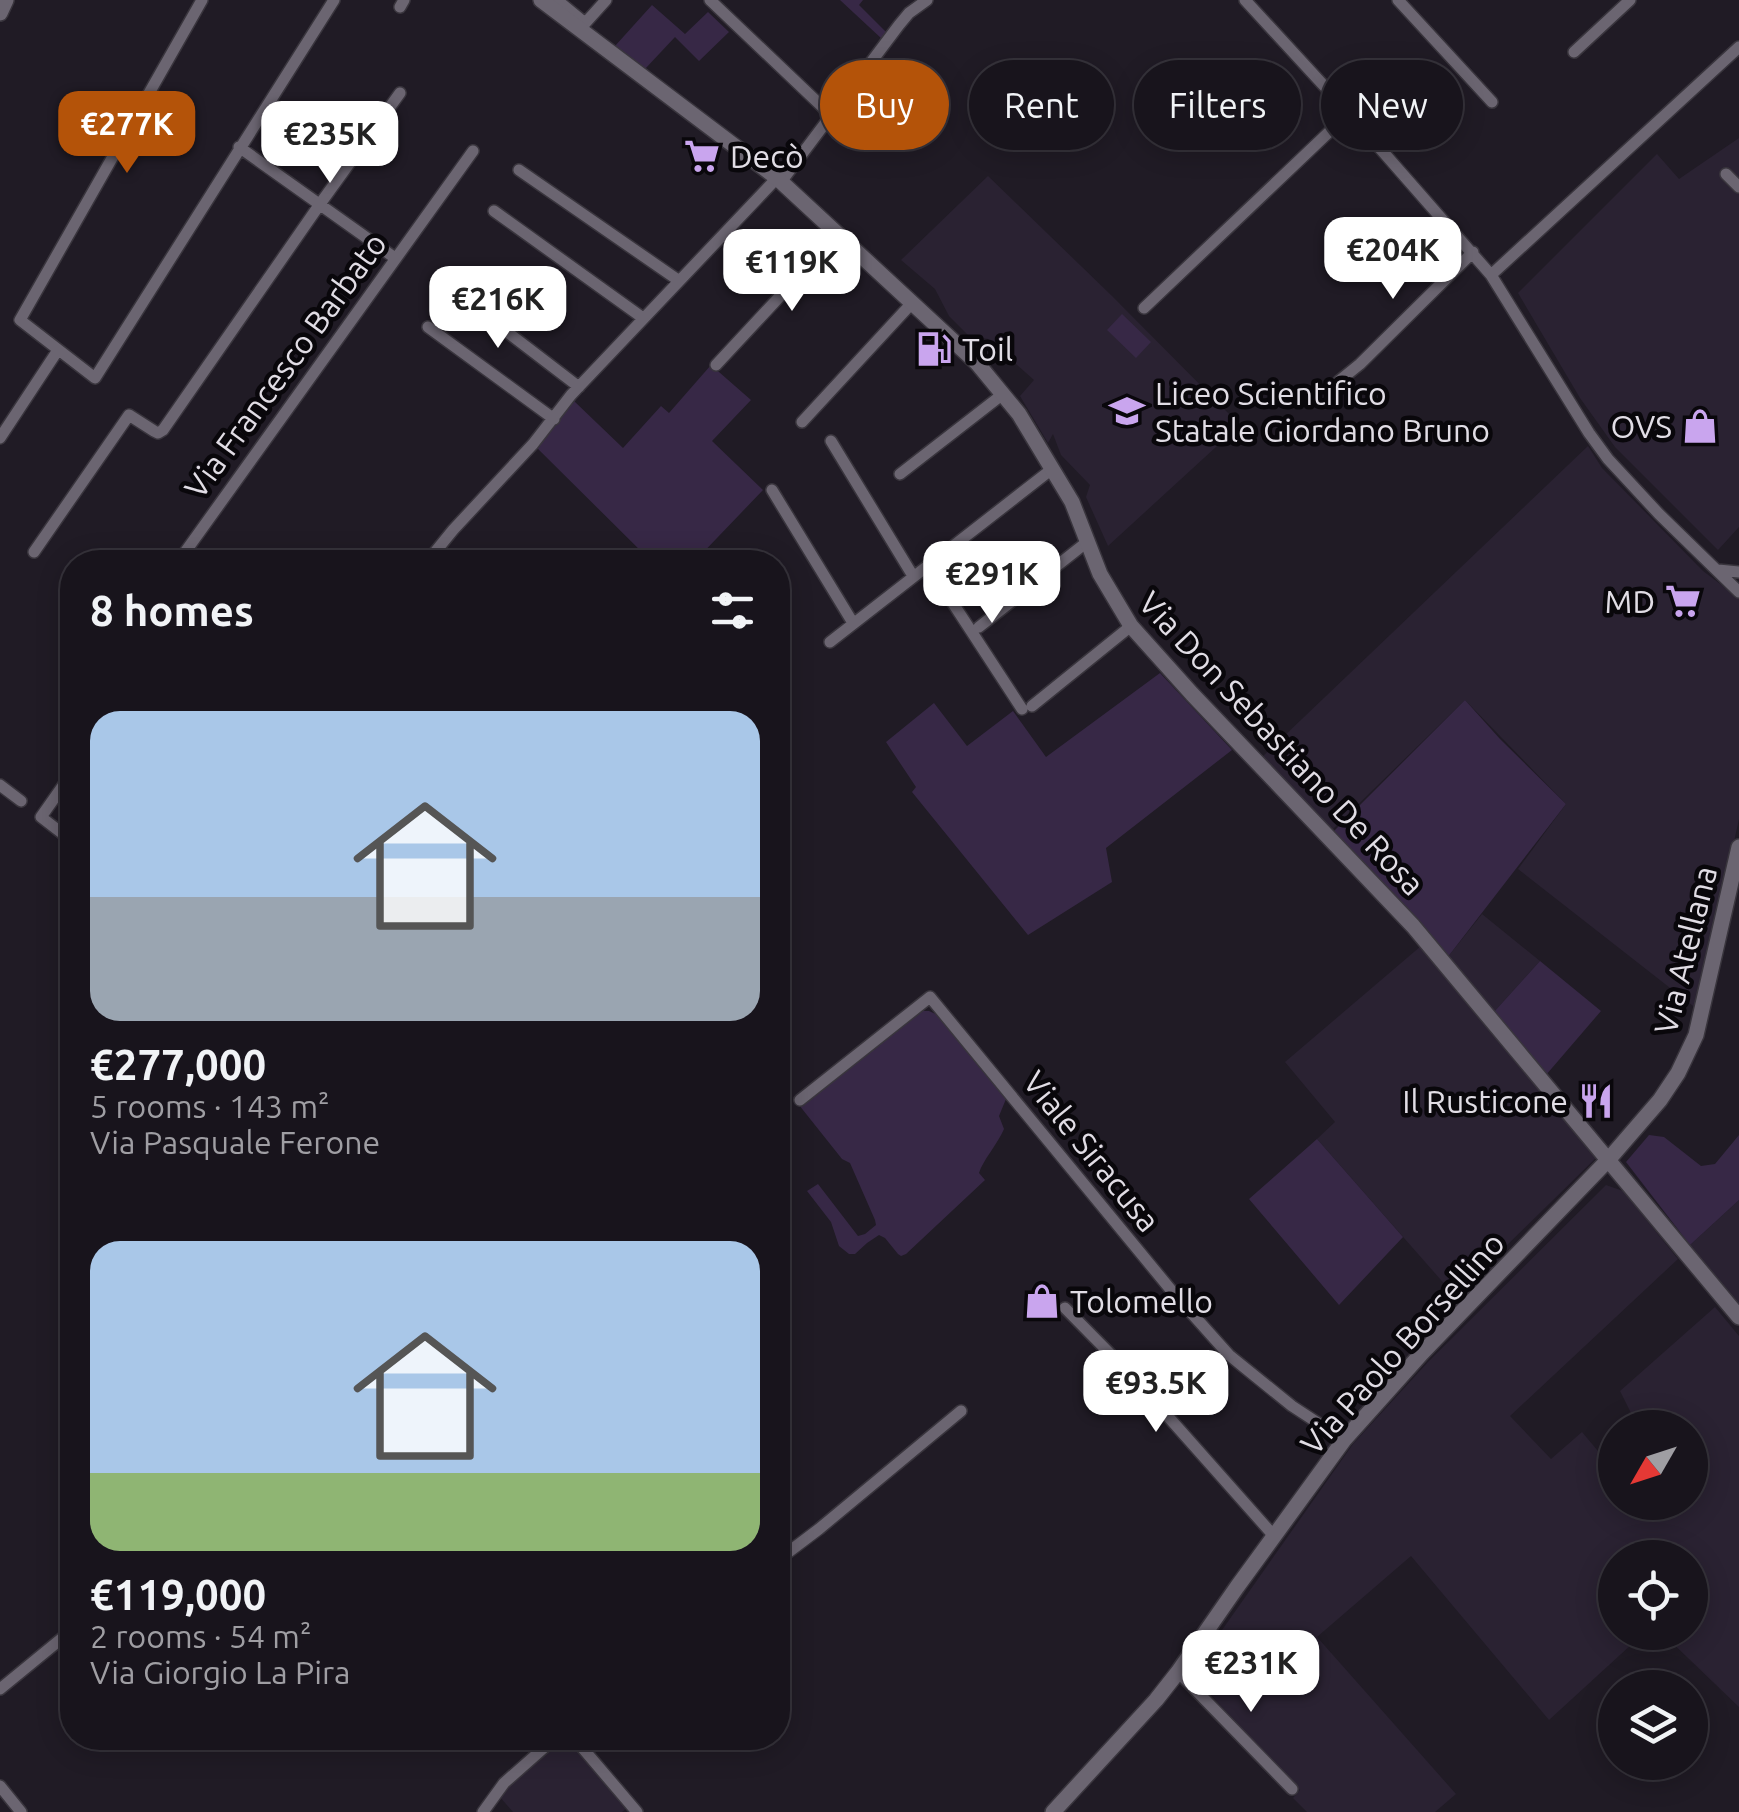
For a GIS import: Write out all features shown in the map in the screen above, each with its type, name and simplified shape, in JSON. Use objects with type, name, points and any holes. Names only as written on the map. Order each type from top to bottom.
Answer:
[{"type":"street","points":[[0,12],[6,0]]},
{"type":"street","points":[[202,0],[20,320],[95,378],[334,0]]},
{"type":"street","name":"Via Don Sebastiano De Rosa","points":[[541,0],[582,26],[779,180],[978,362],[1019,414],[1077,512],[1111,596],[1131,626],[1414,926],[1739,1316]]},
{"type":"street","points":[[557,0],[582,26],[606,0]]},
{"type":"street","points":[[710,0],[820,105]]},
{"type":"street","points":[[873,60],[899,24],[927,0]]},
{"type":"street","points":[[1245,0],[1321,83]]},
{"type":"street","points":[[1398,0],[1492,102]]},
{"type":"street","points":[[1574,52],[1630,0]]},
{"type":"street","points":[[1492,275],[1739,47]]},
{"type":"street","points":[[34,552],[129,415],[158,433],[162,430],[400,93]]},
{"type":"street","points":[[437,550],[642,318],[779,180],[820,130]]},
{"type":"street","points":[[1144,308],[1321,140]]},
{"type":"street","points":[[240,148],[395,258]]},
{"type":"street","points":[[1382,150],[1492,275],[1608,459],[1739,592]]},
{"type":"street","name":"Via Francesco Barbato","points":[[187,550],[473,151]]},
{"type":"street","points":[[518,170],[678,280]]},
{"type":"street","points":[[1726,174],[1739,186]]},
{"type":"street","points":[[494,210],[642,318]]},
{"type":"street","points":[[716,365],[837,235]]},
{"type":"street","points":[[1339,381],[1473,252]]},
{"type":"street","points":[[442,282],[579,387]]},
{"type":"street","points":[[802,422],[912,304]]},
{"type":"street","points":[[428,328],[554,418]]},
{"type":"street","points":[[0,438],[58,350]]},
{"type":"street","points":[[900,474],[1003,394]]},
{"type":"street","points":[[830,441],[913,576]]},
{"type":"street","points":[[830,642],[1052,469]]},
{"type":"street","points":[[772,490],[852,623]]},
{"type":"street","points":[[979,627],[1087,542]]},
{"type":"street","points":[[928,565],[1027,707],[1131,626]]},
{"type":"street","points":[[1718,570],[1739,572]]},
{"type":"street","points":[[0,785],[21,801]]},
{"type":"street","points":[[60,790],[41,817],[60,832]]},
{"type":"street","name":"Via Atellana","points":[[1610,1159],[1660,1100],[1696,1035],[1739,847]]},
{"type":"street","name":"Viale Siracusa","points":[[800,1100],[930,997],[1228,1355],[1292,1406],[1344,1440]]},
{"type":"street","name":"Via Paolo Borsellino","points":[[1052,1812],[1178,1672],[1344,1440],[1422,1353],[1610,1159]]},
{"type":"street","points":[[1065,1308],[1274,1536]]},
{"type":"street","points":[[790,1551],[962,1411]]},
{"type":"street","points":[[0,1689],[60,1640]]},
{"type":"street","points":[[1178,1672],[1292,1789]]},
{"type":"street","points":[[483,1812],[504,1783],[541,1750]]},
{"type":"street","points":[[584,1750],[637,1812]]},
{"type":"street","points":[[0,1786],[20,1812]]},
{"type":"shaded area","points":[[840,0],[863,0],[859,5],[887,33],[882,39]]},
{"type":"shaded area","points":[[652,5],[685,34],[708,12],[729,32],[699,61],[675,37],[645,69],[615,46]]},
{"type":"shaded area","points":[[1739,138],[1739,527],[1718,550],[1615,447],[1580,398],[1518,293],[1657,154],[1679,179]]},
{"type":"shaded area","points":[[988,176],[1240,425],[1108,546],[1086,497],[1090,485],[1061,455],[1053,434],[1048,443],[1020,396],[1034,380],[988,339],[968,335],[949,316],[935,289],[901,260]]},
{"type":"shaded area","points":[[1122,314],[1151,342],[1136,358],[1107,330]]},
{"type":"shaded area","points":[[711,365],[751,400],[712,441],[763,490],[706,550],[640,550],[534,445],[574,401],[623,448],[661,406],[669,413]]},
{"type":"shaded area","points":[[1588,446],[1602,468],[1703,571],[1739,598],[1739,819],[1697,1009],[1518,869],[1566,804],[1465,700],[1333,829],[1261,758]]},
{"type":"shaded area","points":[[1160,673],[1232,750],[1106,848],[1112,882],[1028,935],[912,792],[916,787],[886,742],[934,703],[967,746],[1013,711],[1046,757]]},
{"type":"shaded area","points":[[1465,700],[1566,804],[1447,958],[1332,833]]},
{"type":"shaded area","points":[[1482,914],[1540,961],[1493,1013],[1447,958]]},
{"type":"shaded area","points":[[1421,946],[1599,1155],[1455,1296],[1317,1139],[1335,1122],[1285,1062]]},
{"type":"shaded area","points":[[1540,961],[1601,1011],[1546,1075],[1493,1013]]},
{"type":"shaded area","points":[[918,1011],[942,1017],[1006,1099],[999,1116],[1004,1129],[979,1173],[985,1180],[906,1254],[898,1254],[879,1235],[855,1254],[849,1254],[839,1246],[831,1222],[807,1191],[818,1184],[858,1236],[876,1225],[875,1220],[850,1163],[842,1159],[799,1105]]},
{"type":"shaded area","points":[[1649,1135],[1664,1137],[1701,1166],[1715,1164],[1739,1135],[1739,1200],[1690,1245],[1626,1162]]},
{"type":"shaded area","points":[[1317,1139],[1403,1237],[1339,1305],[1249,1199]]},
{"type":"shaded area","points":[[1606,1185],[1623,1191],[1678,1259],[1510,1416],[1551,1459],[1582,1432],[1598,1451],[1598,1520],[1708,1520],[1708,1410],[1630,1410],[1620,1391],[1715,1307],[1739,1336],[1739,1707],[1708,1677],[1708,1670],[1700,1670],[1680,1650],[1708,1650],[1708,1540],[1598,1540],[1598,1650],[1625,1650],[1604,1670],[1598,1670],[1598,1675],[1549,1720],[1411,1556],[1317,1637],[1456,1794],[1435,1812],[1307,1812],[1293,1798],[1300,1790],[1191,1674],[1353,1444],[1428,1362]]},
{"type":"shaded area","points":[[1739,1200],[1739,1305],[1690,1245]]},
{"type":"shaded area","points":[[546,1750],[577,1750],[627,1808],[622,1812],[513,1812],[498,1795]]},
{"type":"place","name":"Decò","points":[[702,156]]},
{"type":"place","name":"Toil","points":[[934,349]]},
{"type":"place","name":"Liceo Scientifico Statale Giordano Bruno","points":[[1127,411]]},
{"type":"place","name":"OVS","points":[[1700,426]]},
{"type":"place","name":"MD","points":[[1683,601]]},
{"type":"place","name":"Il Rusticone","points":[[1596,1101]]},
{"type":"place","name":"Tolomello","points":[[1042,1301]]}]
